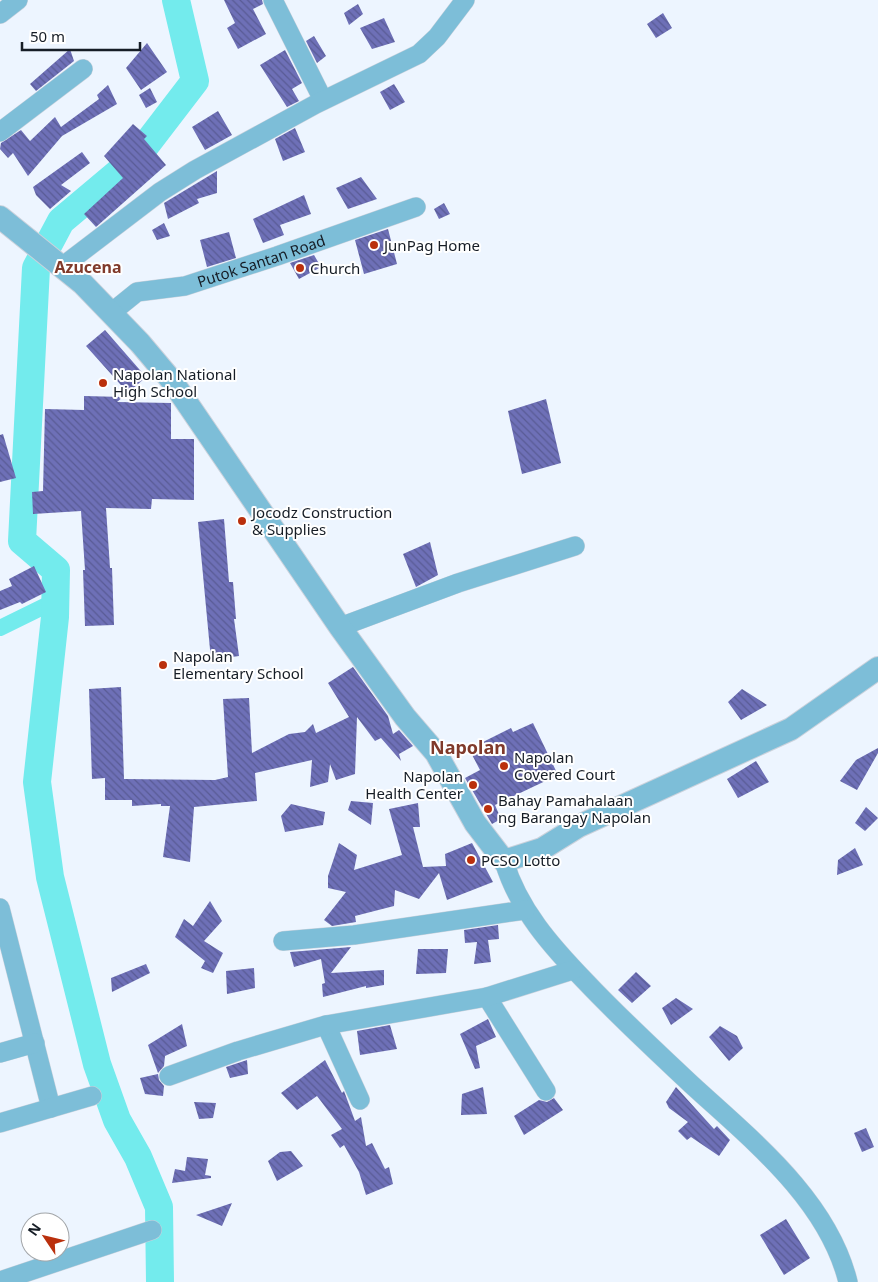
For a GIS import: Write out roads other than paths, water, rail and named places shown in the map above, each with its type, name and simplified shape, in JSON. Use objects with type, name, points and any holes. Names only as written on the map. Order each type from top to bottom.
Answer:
[{"type":"street","points":[[0,14],[18,0]]},
{"type":"street","points":[[273,0],[323,100]]},
{"type":"street","points":[[55,260],[160,192],[261,133],[323,100],[419,54],[436,37],[465,0]]},
{"type":"street","points":[[0,132],[83,69]]},
{"type":"street","name":"Putok Santan Road","points":[[111,314],[137,292],[185,286],[416,207]]},
{"type":"street","points":[[0,217],[55,260],[140,343],[172,381],[340,627],[405,717],[436,753],[474,823],[504,861],[510,883],[525,910],[572,970],[634,1031],[764,1152],[790,1180],[817,1216],[843,1262],[848,1282]]},
{"type":"street","points":[[340,627],[458,583],[575,546]]},
{"type":"street","points":[[504,861],[542,849],[579,826],[791,729],[878,668]]},
{"type":"street","points":[[0,908],[8,973],[35,1043],[52,1108]]},
{"type":"street","points":[[283,941],[354,935],[525,910]]},
{"type":"street","points":[[169,1076],[238,1051],[326,1025],[486,997],[572,970]]},
{"type":"street","points":[[486,997],[546,1091]]},
{"type":"street","points":[[326,1025],[360,1100]]},
{"type":"street","points":[[0,1054],[35,1043]]},
{"type":"street","points":[[0,1123],[92,1096]]},
{"type":"street","points":[[0,1281],[152,1230]]},
{"type":"waterway","points":[[160,1282],[159,1207],[138,1157],[117,1120],[97,1064],[50,877],[37,782],[55,617],[56,570],[22,541],[36,268],[61,221],[136,158],[195,81],[176,0]]},
{"type":"waterway","points":[[0,628],[55,601]]},
{"type":"place","name":"JunPag Home","points":[[374,245]]},
{"type":"place","name":"Church","points":[[300,268]]},
{"type":"place","name":"Napolan National High School","points":[[103,383]]},
{"type":"place","name":"Jocodz Construction & Supplies","points":[[242,521]]},
{"type":"place","name":"Napolan Elementary School","points":[[163,665]]},
{"type":"place","name":"Napolan Covered Court","points":[[504,766]]},
{"type":"place","name":"Napolan Health Center","points":[[473,785]]},
{"type":"place","name":"Bahay Pamahalaan ng Barangay Napolan","points":[[488,809]]},
{"type":"place","name":"PCSO Lotto","points":[[471,860]]},
{"type":"district","name":"Azucena","points":[[88,267]]},
{"type":"district","name":"Napolan","points":[[468,747]]}]
